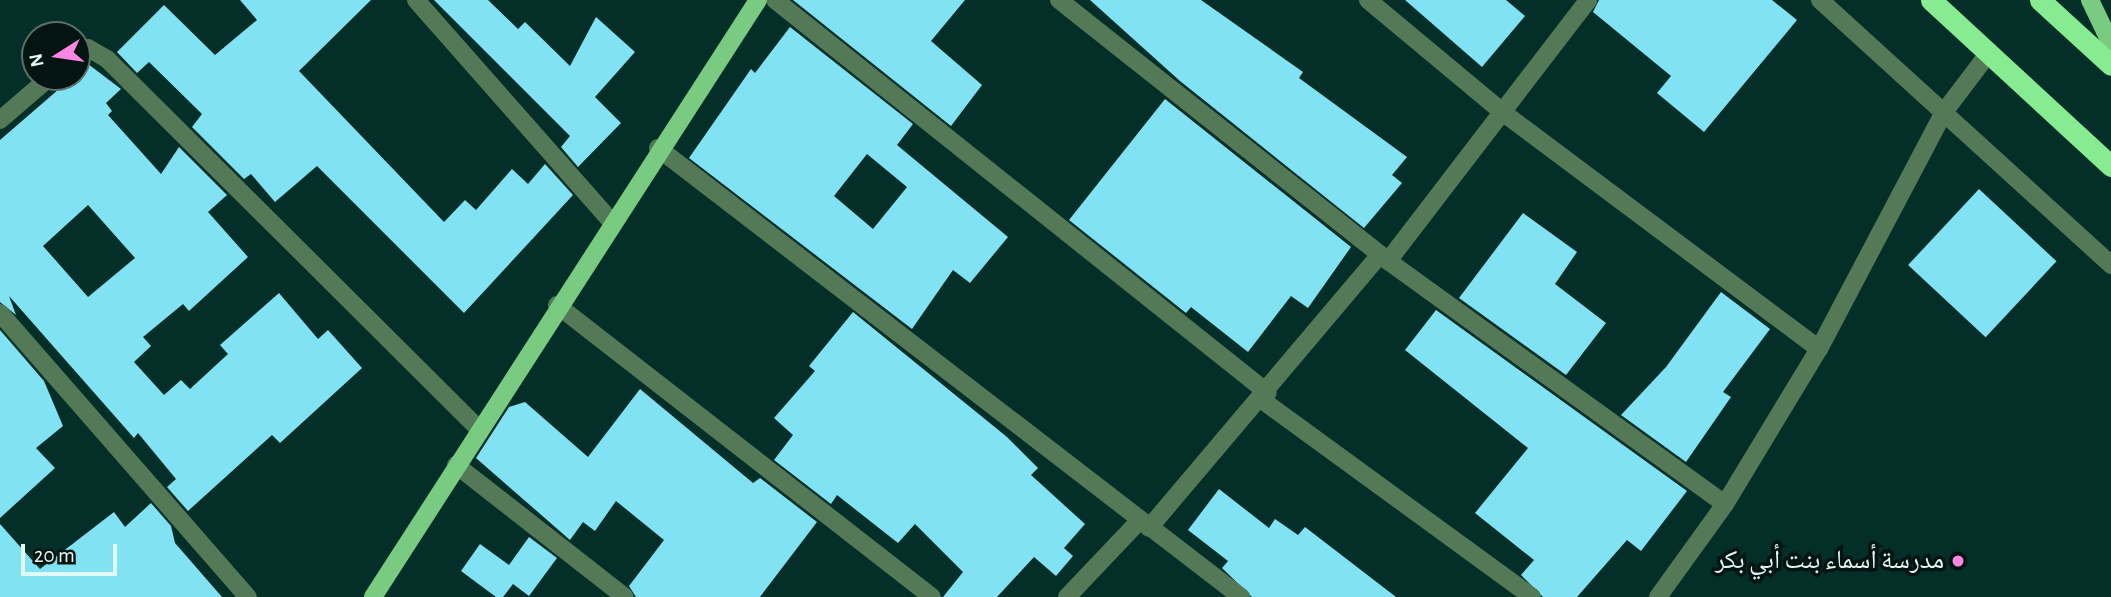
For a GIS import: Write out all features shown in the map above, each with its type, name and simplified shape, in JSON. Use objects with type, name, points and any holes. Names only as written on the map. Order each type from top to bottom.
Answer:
[{"type":"highway","points":[[1931,0],[2111,166]]},
{"type":"highway","points":[[2040,0],[2111,65]]},
{"type":"main road","points":[[373,597],[658,148],[758,0]]},
{"type":"main road","points":[[2090,0],[2111,44]]},
{"type":"street","points":[[416,0],[611,221]]},
{"type":"street","points":[[775,0],[1265,396],[1532,597]]},
{"type":"street","points":[[1059,0],[1384,258],[1725,504]]},
{"type":"street","points":[[1368,0],[1501,111],[1819,349]]},
{"type":"street","points":[[1068,597],[1144,524],[1265,396],[1384,258],[1588,0]]},
{"type":"street","points":[[1820,0],[2111,265]]},
{"type":"street","points":[[91,49],[101,54],[479,429]]},
{"type":"street","points":[[1658,597],[1725,504],[1819,349],[1944,112],[1988,54]]},
{"type":"street","points":[[0,120],[34,91]]},
{"type":"street","points":[[658,148],[1241,597]]},
{"type":"street","points":[[557,305],[932,597]]},
{"type":"street","points":[[0,313],[248,597]]},
{"type":"street","points":[[456,466],[625,597]]},
{"type":"building","points":[[240,0],[371,0],[299,71],[444,222],[465,200],[476,210],[512,169],[528,184],[545,164],[573,195],[464,313],[317,166],[275,202],[251,174],[244,179],[192,127],[202,114],[149,62],[137,73],[117,52],[164,5],[215,55],[257,20]]},
{"type":"building","points":[[434,0],[488,0],[518,29],[525,22],[570,66],[596,17],[635,52],[595,97],[621,123],[578,167],[561,147],[570,136]]},
{"type":"building","points":[[793,0],[965,0],[931,41],[982,85],[951,126]]},
{"type":"building","points":[[1090,0],[1201,0],[1303,72],[1299,78],[1407,157],[1392,175],[1402,183],[1364,228],[1180,81]]},
{"type":"building","points":[[1405,0],[1506,0],[1525,16],[1482,67]]},
{"type":"building","points":[[1599,0],[1772,0],[1797,20],[1704,132],[1657,93],[1671,76],[1593,12]]},
{"type":"building","points":[[790,27],[913,124],[897,145],[1008,237],[970,283],[953,270],[912,329],[689,158],[751,69],[755,73]],"holes":[[[867,154],[907,187],[873,229],[834,196]]]},
{"type":"building","points":[[91,66],[121,89],[106,103],[112,111],[108,115],[161,174],[179,147],[227,195],[208,212],[248,257],[189,311],[183,304],[143,337],[151,346],[134,362],[164,395],[181,380],[190,389],[228,354],[220,345],[279,293],[318,339],[328,330],[362,368],[280,443],[272,435],[188,511],[167,487],[176,479],[138,433],[134,438],[9,296],[16,315],[0,302],[0,140],[57,91],[91,91]],"holes":[[[88,205],[135,258],[88,297],[43,246]]]},
{"type":"building","points":[[1165,99],[1351,247],[1308,308],[1291,296],[1248,352],[1191,307],[1186,313],[1069,220]]},
{"type":"building","points":[[1979,189],[2057,261],[1986,337],[1908,265]]},
{"type":"building","points":[[1523,213],[1577,252],[1555,284],[1606,323],[1566,375],[1459,298]]},
{"type":"building","points":[[1721,292],[1770,329],[1723,392],[1731,397],[1686,462],[1621,415],[1666,367]]},
{"type":"building","points":[[1436,310],[1687,491],[1641,551],[1627,540],[1577,597],[1543,597],[1521,575],[1534,560],[1475,513],[1528,448],[1405,350]]},
{"type":"building","points":[[853,312],[1007,437],[1038,468],[1031,475],[1085,524],[1064,548],[1073,556],[1056,576],[1034,557],[997,597],[943,597],[963,572],[915,524],[898,543],[837,495],[831,504],[774,460],[793,435],[774,418],[815,371],[809,366]]},
{"type":"building","points":[[0,330],[44,381],[63,426],[36,448],[55,468],[0,518]]},
{"type":"building","points":[[640,389],[753,483],[760,478],[817,522],[760,597],[636,597],[629,586],[664,540],[616,501],[595,531],[583,522],[570,540],[476,458],[509,407],[525,402],[588,457]]},
{"type":"building","points":[[1219,489],[1269,528],[1275,519],[1298,535],[1305,527],[1396,597],[1252,597],[1222,568],[1228,561],[1188,530]]},
{"type":"building","points":[[151,503],[171,526],[175,543],[222,597],[0,597],[0,524],[40,569],[114,512],[125,527]]},
{"type":"building","points":[[529,537],[557,558],[529,596],[513,584],[503,597],[496,597],[461,571],[480,544],[509,565]]},
{"type":"place","name":"مدرسة أسماء بنت أبي بكر","points":[[1958,561]]}]
